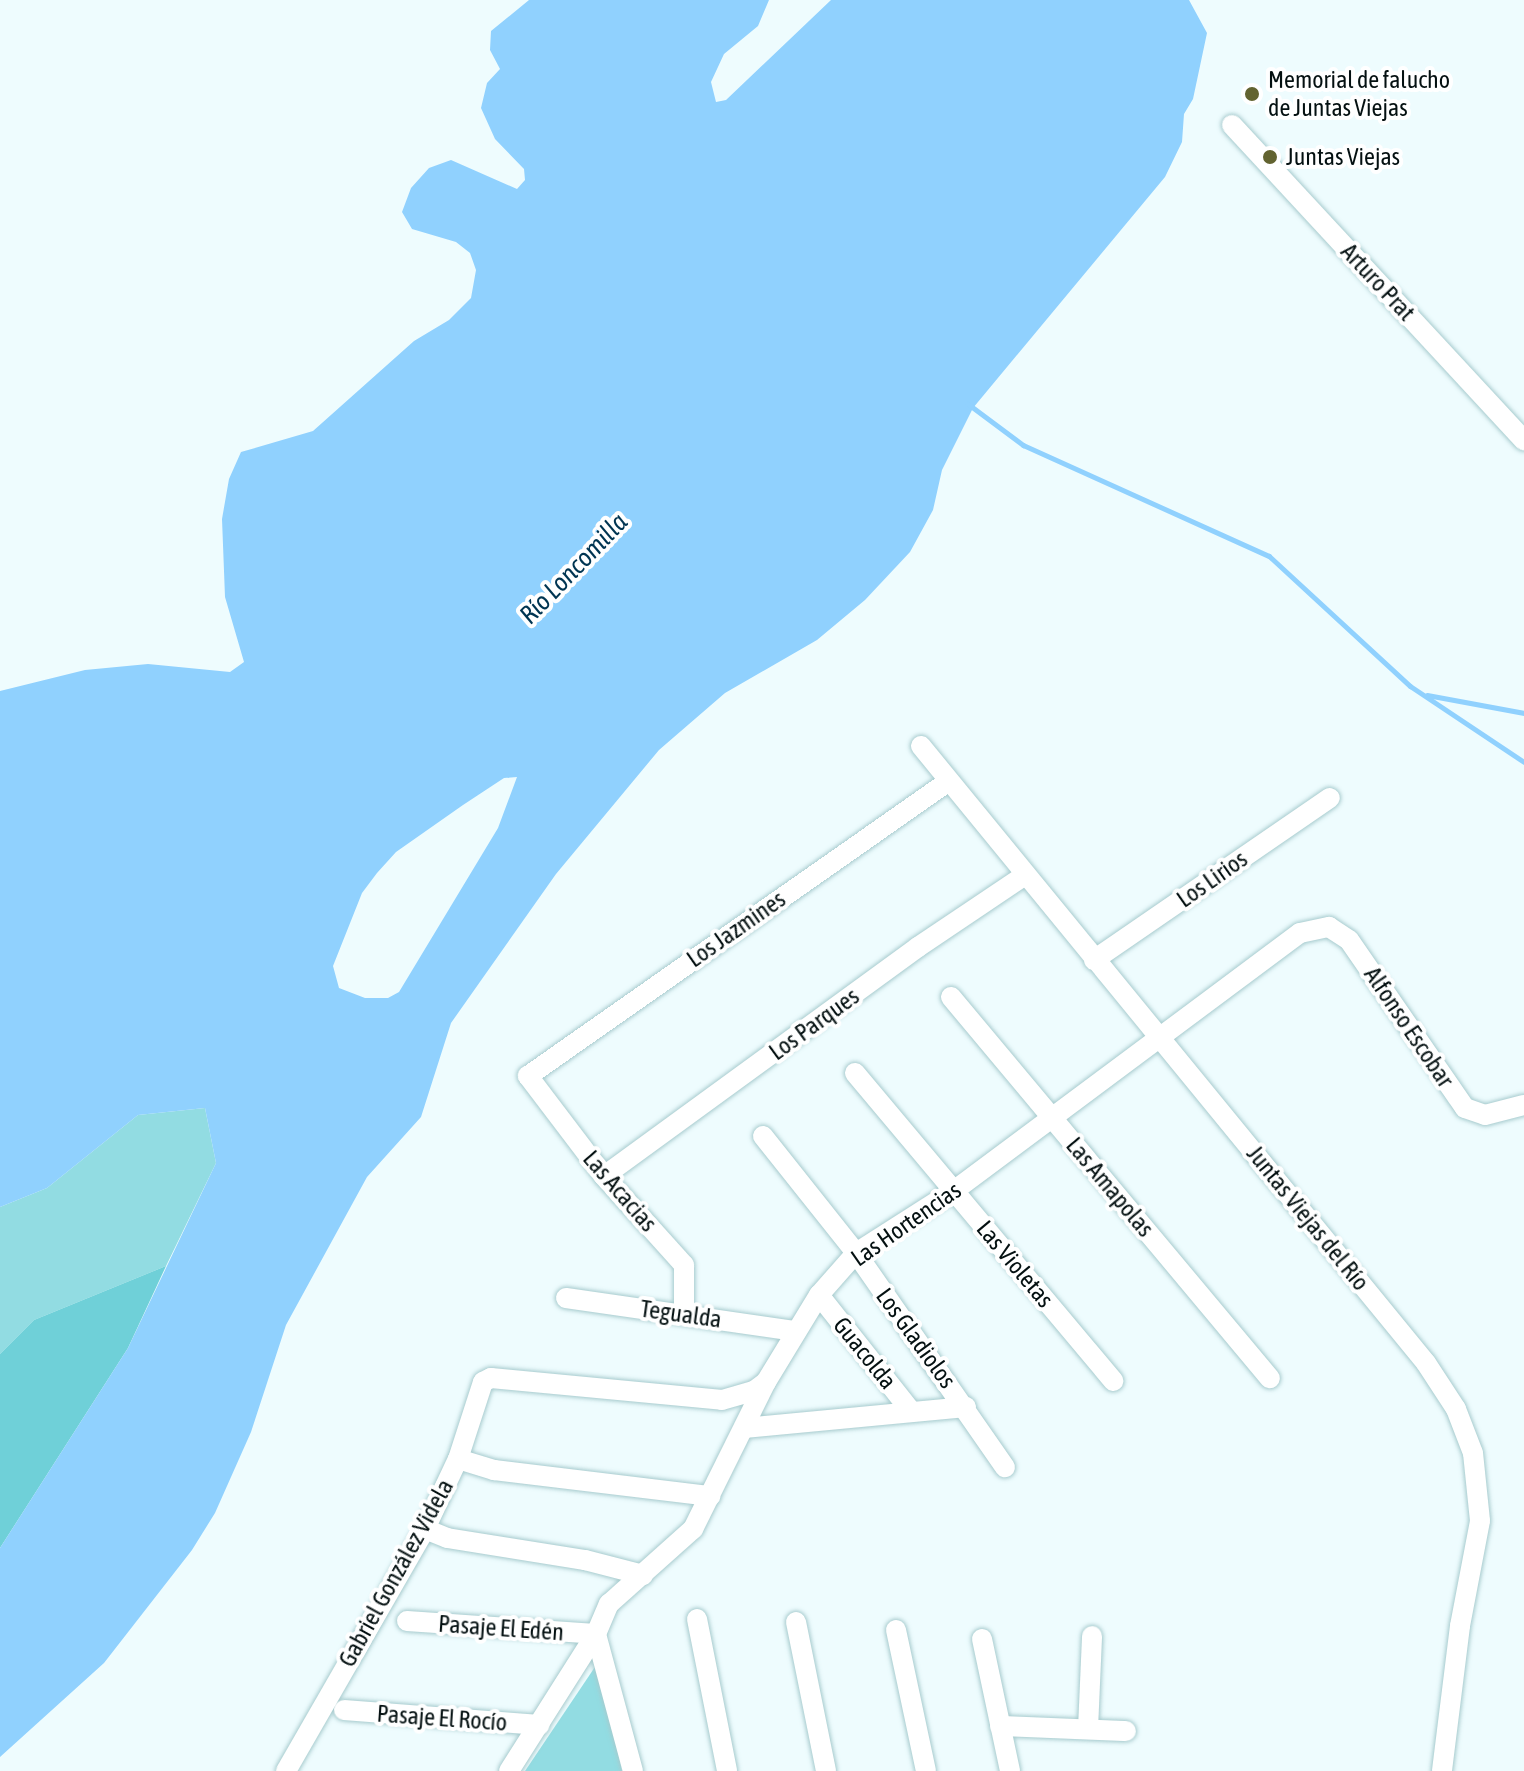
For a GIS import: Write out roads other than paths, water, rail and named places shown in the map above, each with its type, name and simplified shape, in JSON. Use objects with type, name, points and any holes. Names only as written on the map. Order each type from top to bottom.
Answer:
[{"type":"street","name":"Arturo Prat","points":[[1232,125],[1524,440]]},
{"type":"street","name":"Juntas Viejas del Río","points":[[921,746],[946,783],[1426,1363],[1461,1423],[1480,1487],[1480,1521],[1460,1626],[1442,1771]]},
{"type":"street","name":"Los Jazmines","points":[[528,1076],[946,783]]},
{"type":"street","name":"Los Lirios","points":[[1094,960],[1330,798]]},
{"type":"street","name":"Los Parques","points":[[604,1176],[918,947],[1025,875]]},
{"type":"street","name":"Alfonso Escobar","points":[[1300,933],[1329,927],[1349,940],[1465,1108],[1485,1115],[1524,1105]]},
{"type":"street","name":"Las Hortencias","points":[[509,1771],[599,1628],[609,1604],[693,1529],[766,1382],[796,1331],[819,1295],[856,1253],[955,1190],[1300,933]]},
{"type":"street","name":"Las Amapolas","points":[[951,997],[1270,1378]]},
{"type":"street","name":"Las Violetas","points":[[855,1073],[1113,1381]]},
{"type":"street","name":"Las Acacias","points":[[528,1076],[604,1176],[684,1265],[684,1314]]},
{"type":"street","name":"Los Gladiolos","points":[[763,1136],[856,1253],[1005,1467]]},
{"type":"street","name":"Guacolda","points":[[819,1295],[911,1411]]},
{"type":"street","name":"Tegualda","points":[[566,1298],[796,1331]]},
{"type":"street","name":"Gabriel González Videla","points":[[286,1771],[425,1529],[458,1459],[483,1382],[498,1379],[722,1400],[739,1398],[766,1382]]},
{"type":"street","points":[[744,1428],[966,1407]]},
{"type":"street","points":[[458,1459],[494,1470],[710,1496]]},
{"type":"street","points":[[425,1529],[447,1538],[585,1560],[643,1575]]},
{"type":"street","points":[[697,1619],[727,1771]]},
{"type":"street","name":"Pasaje El Edén","points":[[407,1621],[599,1628]]},
{"type":"street","points":[[796,1622],[826,1771]]},
{"type":"street","points":[[599,1628],[633,1771]]},
{"type":"street","points":[[896,1630],[926,1771]]},
{"type":"street","points":[[1088,1729],[1092,1636]]},
{"type":"street","points":[[982,1639],[1010,1771]]},
{"type":"street","name":"Pasaje El Rocío","points":[[344,1710],[539,1725]]},
{"type":"street","points":[[1000,1726],[1126,1731]]},
{"type":"water","name":"Río Loncomilla","points":[[529,0],[769,0],[758,26],[724,54],[711,82],[716,102],[726,100],[831,0],[1189,0],[1207,33],[1193,99],[1184,114],[1182,142],[1165,177],[973,408],[942,470],[933,510],[910,552],[865,600],[817,640],[725,693],[659,750],[556,874],[451,1023],[421,1117],[367,1177],[286,1325],[251,1432],[215,1513],[192,1550],[104,1663],[0,1757],[0,1548],[128,1348],[216,1163],[205,1108],[138,1115],[47,1188],[0,1207],[0,691],[85,670],[148,664],[230,672],[244,662],[225,597],[222,519],[229,479],[241,452],[313,431],[414,341],[449,320],[471,298],[476,270],[470,253],[456,242],[412,229],[402,212],[411,188],[429,168],[451,160],[517,189],[525,180],[524,169],[495,139],[481,108],[487,83],[500,69],[490,50],[491,31]],"holes":[[[517,777],[498,828],[399,992],[388,998],[365,998],[339,988],[333,966],[362,893],[396,852],[504,778]]]},
{"type":"waterway","points":[[968,404],[1023,445],[1269,556],[1410,686],[1524,762]]},
{"type":"waterway","points":[[1427,695],[1524,713]]},
{"type":"place","name":"Memorial de falucho de Juntas Viejas","points":[[1252,94]]},
{"type":"place","name":"Juntas Viejas","points":[[1270,157]]}]
